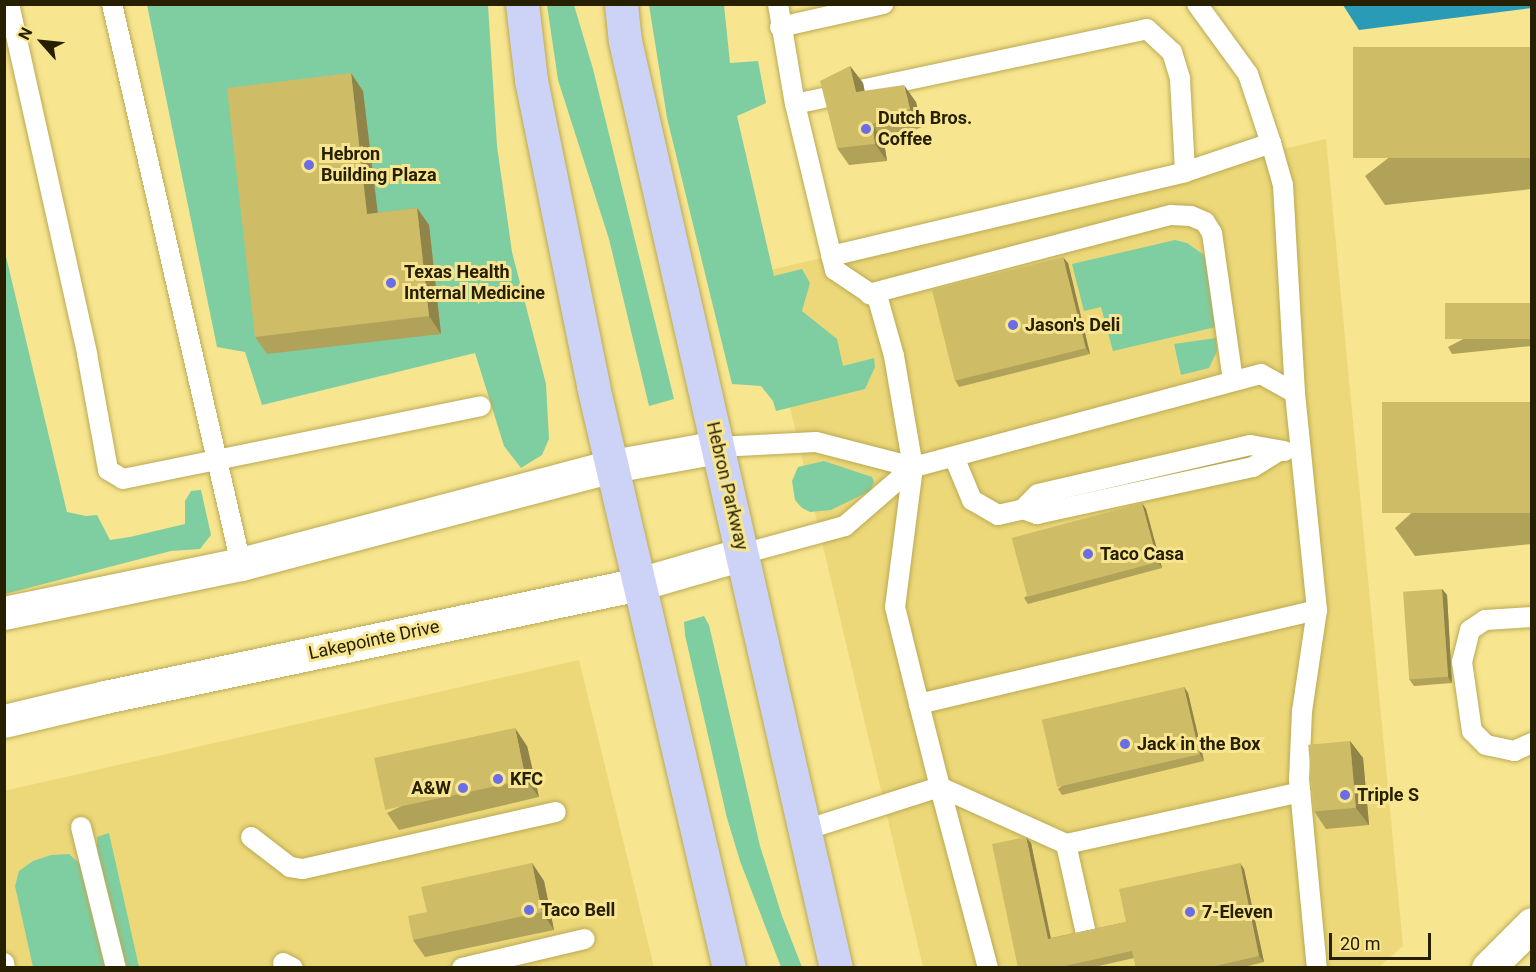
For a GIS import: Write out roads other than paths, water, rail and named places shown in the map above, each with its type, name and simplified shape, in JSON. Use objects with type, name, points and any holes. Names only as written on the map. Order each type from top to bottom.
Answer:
[{"type":"main road","points":[[522,4],[531,80],[612,466],[729,968]]},
{"type":"main road","name":"Hebron Parkway","points":[[621,4],[625,41],[836,968]]},
{"type":"main road","points":[[4,613],[241,564],[612,466],[718,447]]},
{"type":"main road","name":"Lakepointe Drive","points":[[4,721],[105,697],[639,584],[742,554]]},
{"type":"main road","points":[[1488,968],[1532,924]]},
{"type":"lane","points":[[9,4],[87,354],[108,471],[123,479],[481,406]]},
{"type":"lane","points":[[112,4],[219,460],[241,564]]},
{"type":"lane","points":[[778,4],[780,27],[795,104],[835,270],[878,299],[894,356],[913,467],[895,607],[988,968]]},
{"type":"lane","points":[[780,27],[883,4]]},
{"type":"lane","points":[[1197,4],[1248,74],[1283,185],[1295,393],[1317,610],[1302,711],[1300,792],[1317,968]]},
{"type":"lane","points":[[795,104],[1147,29],[1172,52],[1180,79],[1185,172]]},
{"type":"lane","points":[[831,256],[1185,172],[1271,143]]},
{"type":"lane","points":[[869,294],[1171,215],[1191,216],[1205,222],[1212,233],[1233,381]]},
{"type":"lane","points":[[742,554],[845,526],[913,467],[1261,374],[1295,393]]},
{"type":"lane","points":[[718,447],[816,442],[913,467]]},
{"type":"lane","points":[[954,457],[972,500],[998,515],[1023,509],[1038,514],[1253,467],[1277,452],[1300,450]]},
{"type":"lane","points":[[919,704],[1317,610]]},
{"type":"lane","points":[[1532,617],[1485,620],[1470,630],[1462,662],[1472,731],[1486,745],[1514,751],[1532,743]]},
{"type":"lane","points":[[805,830],[940,787],[1066,844],[1300,792]]},
{"type":"lane","points":[[251,837],[290,867],[303,869],[556,812]]},
{"type":"lane","points":[[81,827],[116,968]]},
{"type":"lane","points":[[1066,844],[1086,938]]},
{"type":"lane","points":[[462,968],[585,939]]},
{"type":"water","points":[[1531,4],[1531,8],[1359,30],[1343,5]]},
{"type":"place","name":"Dutch Bros. Coffee","points":[[866,129]]},
{"type":"place","name":"Hebron Building Plaza","points":[[309,165]]},
{"type":"place","name":"Texas Health Internal Medicine","points":[[391,283]]},
{"type":"place","name":"Jason's Deli","points":[[1013,325]]},
{"type":"place","name":"Taco Casa","points":[[1088,554]]},
{"type":"place","name":"Jack in the Box","points":[[1125,744]]},
{"type":"place","name":"KFC","points":[[498,779]]},
{"type":"place","name":"A&W","points":[[463,788]]},
{"type":"place","name":"Triple S","points":[[1345,795]]},
{"type":"place","name":"Taco Bell","points":[[529,910]]},
{"type":"place","name":"7-Eleven","points":[[1190,912]]}]
